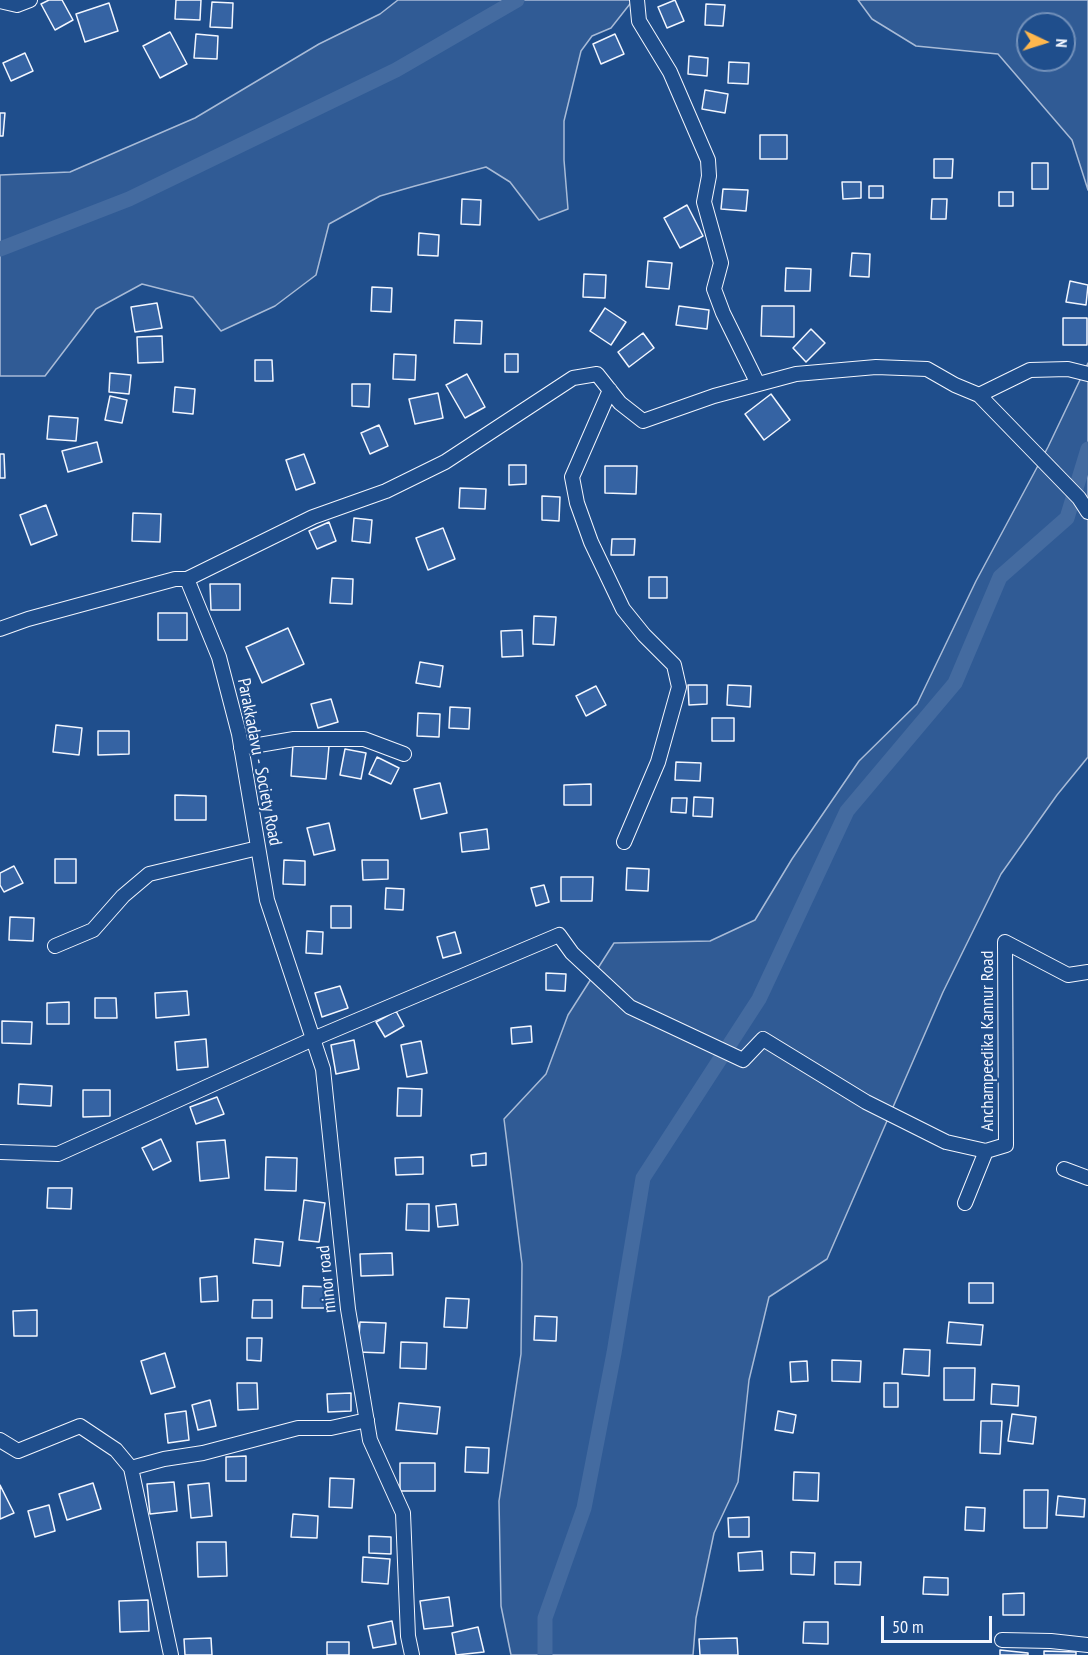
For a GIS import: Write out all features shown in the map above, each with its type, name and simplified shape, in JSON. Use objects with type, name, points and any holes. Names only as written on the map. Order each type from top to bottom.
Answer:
[{"type":"street","points":[[0,1],[17,5],[30,0]]},
{"type":"street","points":[[637,0],[639,21],[670,72],[708,160],[709,176],[704,202],[721,262],[714,289],[723,314],[758,384]]},
{"type":"street","points":[[0,629],[28,619],[175,579],[187,579],[313,517],[386,491],[445,462],[573,378],[597,374],[620,403],[643,421],[714,396],[796,374],[876,367],[927,369],[979,395],[1074,494],[1088,512]]},
{"type":"street","points":[[979,395],[1030,370],[1068,369],[1088,374]]},
{"type":"street","points":[[610,390],[572,477],[577,503],[591,542],[623,609],[644,635],[674,664],[679,687],[658,762],[624,842]]},
{"type":"street","name":"Parakkadavu - Society Road","points":[[187,579],[219,657],[241,748],[267,900]]},
{"type":"street","points":[[241,748],[294,739],[364,739],[404,754]]},
{"type":"street","points":[[55,946],[93,930],[123,896],[149,874],[258,848]]},
{"type":"street","name":"minor road","points":[[267,900],[323,1069],[348,1309],[370,1440],[403,1513],[408,1636],[412,1655]]},
{"type":"street","name":"Anchampeedika Kannur Road","points":[[313,1039],[559,934],[572,953],[630,1007],[743,1060],[763,1039],[886,1112],[946,1142],[986,1151],[1006,1145],[1005,942],[1068,975],[1088,972]]},
{"type":"street","points":[[0,1152],[58,1154],[313,1039]]},
{"type":"street","points":[[965,1203],[986,1151]]},
{"type":"street","points":[[1064,1169],[1088,1178]]},
{"type":"street","points":[[131,1468],[164,1459],[203,1453],[298,1428],[331,1428],[367,1420]]},
{"type":"street","points":[[0,1440],[18,1451],[80,1426],[116,1450],[131,1468],[171,1655]]},
{"type":"street","points":[[1002,1640],[1051,1641],[1088,1645]]},
{"type":"shaded area","points":[[398,0],[633,0],[611,28],[592,36],[581,51],[564,121],[568,209],[539,220],[510,182],[486,167],[380,196],[329,224],[316,275],[275,306],[221,331],[193,297],[142,284],[96,309],[45,376],[0,376],[0,175],[70,172],[195,118],[319,44],[380,14]]},
{"type":"shaded area","points":[[858,0],[1088,0],[1088,190],[1072,140],[998,54],[916,46],[872,19]]},
{"type":"shaded area","points":[[1088,363],[1088,757],[1057,795],[1001,874],[943,992],[827,1259],[769,1297],[749,1380],[738,1482],[714,1533],[696,1618],[693,1655],[511,1655],[501,1606],[499,1501],[521,1354],[522,1264],[504,1119],[546,1074],[568,1015],[614,943],[710,941],[755,920],[792,859],[859,761],[917,704],[976,581],[1048,447]]},
{"type":"building","points":[[49,0],[62,0],[73,20],[55,30],[41,4]]},
{"type":"building","points":[[176,0],[201,0],[200,20],[175,19]]},
{"type":"building","points":[[675,0],[684,21],[667,28],[658,7]]},
{"type":"building","points":[[212,2],[233,3],[232,28],[210,27]]},
{"type":"building","points":[[109,3],[118,31],[85,42],[76,14]]},
{"type":"building","points":[[706,4],[725,5],[723,26],[705,25]]},
{"type":"building","points":[[170,32],[187,64],[160,78],[143,46]]},
{"type":"building","points":[[196,34],[218,36],[217,59],[194,58]]},
{"type":"building","points":[[615,34],[624,54],[601,64],[593,44]]},
{"type":"building","points":[[25,53],[33,71],[11,81],[3,63]]},
{"type":"building","points":[[689,56],[708,58],[707,76],[688,74]]},
{"type":"building","points":[[729,62],[749,63],[748,84],[728,83]]},
{"type":"building","points":[[705,90],[728,94],[725,113],[702,109]]},
{"type":"building","points":[[0,113],[5,113],[3,136],[0,136]]},
{"type":"building","points":[[760,135],[787,135],[787,159],[760,159]]},
{"type":"building","points":[[934,159],[953,159],[952,178],[934,178]]},
{"type":"building","points":[[1032,163],[1048,163],[1048,189],[1032,189]]},
{"type":"building","points":[[842,182],[861,182],[861,198],[843,199]]},
{"type":"building","points":[[869,186],[883,186],[883,198],[869,198]]},
{"type":"building","points":[[723,189],[748,190],[746,211],[721,209]]},
{"type":"building","points":[[999,192],[1013,192],[1013,206],[999,206]]},
{"type":"building","points":[[462,199],[481,200],[480,225],[461,224]]},
{"type":"building","points":[[932,199],[947,199],[946,219],[931,219]]},
{"type":"building","points":[[687,205],[703,236],[680,248],[664,218]]},
{"type":"building","points":[[419,233],[439,235],[438,256],[418,255]]},
{"type":"building","points":[[852,253],[870,254],[869,277],[850,276]]},
{"type":"building","points":[[648,261],[672,263],[669,289],[646,287]]},
{"type":"building","points":[[786,268],[811,269],[810,291],[785,291]]},
{"type":"building","points":[[584,274],[606,275],[605,298],[583,297]]},
{"type":"building","points":[[1070,281],[1088,285],[1086,305],[1066,302]]},
{"type":"building","points":[[372,287],[392,288],[391,312],[371,311]]},
{"type":"building","points":[[157,303],[162,328],[135,332],[131,307]]},
{"type":"building","points":[[679,306],[709,310],[707,329],[676,325]]},
{"type":"building","points":[[762,306],[794,306],[794,337],[761,336]]},
{"type":"building","points":[[605,308],[626,322],[611,345],[590,331]]},
{"type":"building","points":[[1063,318],[1087,318],[1087,345],[1063,345]]},
{"type":"building","points":[[455,320],[482,321],[481,344],[454,343]]},
{"type":"building","points":[[811,329],[825,343],[806,362],[793,348]]},
{"type":"building","points":[[643,333],[654,348],[629,367],[618,352]]},
{"type":"building","points":[[162,336],[163,362],[138,363],[137,337]]},
{"type":"building","points":[[394,354],[416,355],[415,380],[393,379]]},
{"type":"building","points":[[505,354],[518,354],[518,372],[505,372]]},
{"type":"building","points":[[255,360],[272,360],[273,381],[255,381]]},
{"type":"building","points":[[110,373],[131,375],[129,394],[109,392]]},
{"type":"building","points":[[467,374],[485,407],[465,418],[446,385]]},
{"type":"building","points":[[352,384],[370,384],[369,407],[352,406]]},
{"type":"building","points":[[175,387],[195,389],[193,414],[173,412]]},
{"type":"building","points":[[438,393],[443,418],[415,424],[409,399]]},
{"type":"building","points":[[771,394],[790,420],[764,440],[745,414]]},
{"type":"building","points":[[110,396],[127,400],[122,423],[105,420]]},
{"type":"building","points":[[49,416],[78,418],[76,441],[47,439]]},
{"type":"building","points":[[379,425],[388,446],[370,454],[361,433]]},
{"type":"building","points":[[97,442],[102,462],[68,472],[62,451]]},
{"type":"building","points":[[0,454],[4,454],[5,478],[0,478]]},
{"type":"building","points":[[304,454],[315,483],[296,490],[286,460]]},
{"type":"building","points":[[509,465],[526,465],[526,484],[509,485]]},
{"type":"building","points":[[605,466],[637,466],[636,494],[605,493]]},
{"type":"building","points":[[460,488],[486,489],[485,509],[459,508]]},
{"type":"building","points":[[542,496],[560,497],[559,521],[542,520]]},
{"type":"building","points":[[46,505],[57,535],[31,545],[20,515]]},
{"type":"building","points":[[133,513],[161,514],[160,542],[132,541]]},
{"type":"building","points":[[354,518],[372,520],[370,543],[352,541]]},
{"type":"building","points":[[329,522],[336,541],[317,549],[309,531]]},
{"type":"building","points":[[443,528],[455,559],[428,570],[416,538]]},
{"type":"building","points":[[612,539],[635,539],[634,555],[611,555]]},
{"type":"building","points":[[649,577],[667,577],[667,598],[649,598]]},
{"type":"building","points":[[332,578],[353,579],[352,604],[330,603]]},
{"type":"building","points":[[210,584],[240,584],[240,610],[211,610]]},
{"type":"building","points":[[158,613],[187,613],[187,640],[158,640]]},
{"type":"building","points":[[534,616],[556,617],[554,645],[533,644]]},
{"type":"building","points":[[288,628],[304,664],[262,683],[246,647]]},
{"type":"building","points":[[522,630],[523,656],[502,657],[501,631]]},
{"type":"building","points":[[420,662],[443,666],[440,687],[416,683]]},
{"type":"building","points":[[688,685],[707,685],[707,704],[689,705]]},
{"type":"building","points":[[728,685],[751,686],[750,707],[727,705]]},
{"type":"building","points":[[596,686],[606,705],[586,716],[576,696]]},
{"type":"building","points":[[331,699],[338,722],[318,728],[311,704]]},
{"type":"building","points":[[450,707],[470,708],[469,729],[449,728]]},
{"type":"building","points":[[418,713],[440,714],[439,737],[417,736]]},
{"type":"building","points":[[712,718],[734,718],[734,741],[712,741]]},
{"type":"building","points":[[56,725],[82,728],[79,755],[53,752]]},
{"type":"building","points":[[98,731],[129,731],[129,754],[98,755]]},
{"type":"building","points":[[293,744],[329,746],[326,779],[291,776]]},
{"type":"building","points":[[345,749],[366,753],[361,779],[340,775]]},
{"type":"building","points":[[377,757],[399,768],[391,784],[369,774]]},
{"type":"building","points":[[676,762],[701,763],[700,781],[675,780]]},
{"type":"building","points":[[440,783],[447,813],[421,819],[414,789]]},
{"type":"building","points":[[591,784],[591,805],[564,805],[564,785]]},
{"type":"building","points":[[175,795],[206,796],[206,820],[175,820]]},
{"type":"building","points":[[694,797],[713,798],[712,817],[693,816]]},
{"type":"building","points":[[672,798],[687,798],[686,813],[671,812]]},
{"type":"building","points":[[329,823],[335,850],[314,855],[307,828]]},
{"type":"building","points":[[487,829],[489,849],[462,852],[460,833]]},
{"type":"building","points":[[55,859],[76,859],[76,883],[55,883]]},
{"type":"building","points":[[284,860],[305,861],[305,885],[283,884]]},
{"type":"building","points":[[362,860],[388,860],[388,879],[363,880]]},
{"type":"building","points":[[14,866],[23,883],[4,892],[0,885],[0,873]]},
{"type":"building","points":[[627,868],[649,869],[648,891],[626,890]]},
{"type":"building","points":[[561,877],[593,877],[592,901],[561,901]]},
{"type":"building","points":[[544,885],[549,902],[536,906],[531,888]]},
{"type":"building","points":[[386,888],[404,889],[403,910],[385,909]]},
{"type":"building","points":[[331,906],[351,906],[351,928],[331,928]]},
{"type":"building","points":[[10,917],[34,918],[33,941],[9,940]]},
{"type":"building","points":[[307,931],[323,932],[322,954],[306,953]]},
{"type":"building","points":[[455,932],[461,953],[443,958],[437,937]]},
{"type":"building","points":[[546,973],[566,974],[565,991],[546,990]]},
{"type":"building","points":[[340,986],[348,1008],[322,1017],[315,993]]},
{"type":"building","points":[[187,991],[189,1015],[156,1018],[155,993]]},
{"type":"building","points":[[95,998],[116,998],[117,1018],[95,1018]]},
{"type":"building","points":[[69,1002],[69,1024],[47,1024],[47,1003]]},
{"type":"building","points":[[396,1011],[404,1026],[385,1037],[376,1022]]},
{"type":"building","points":[[2,1021],[32,1022],[31,1044],[2,1043]]},
{"type":"building","points":[[531,1026],[532,1042],[512,1044],[511,1028]]},
{"type":"building","points":[[206,1039],[208,1067],[177,1070],[175,1042]]},
{"type":"building","points":[[354,1040],[359,1069],[336,1074],[331,1045]]},
{"type":"building","points":[[421,1041],[427,1073],[407,1077],[401,1045]]},
{"type":"building","points":[[19,1084],[52,1086],[51,1106],[18,1104]]},
{"type":"building","points":[[398,1088],[422,1089],[421,1116],[397,1116]]},
{"type":"building","points":[[83,1090],[110,1090],[110,1116],[83,1117]]},
{"type":"building","points":[[217,1097],[224,1114],[196,1124],[190,1107]]},
{"type":"building","points":[[161,1139],[171,1161],[153,1170],[142,1148]]},
{"type":"building","points":[[225,1140],[229,1178],[200,1181],[197,1142]]},
{"type":"building","points":[[486,1153],[486,1165],[472,1166],[471,1155]]},
{"type":"building","points":[[266,1157],[297,1158],[296,1191],[265,1190]]},
{"type":"building","points":[[423,1157],[423,1174],[396,1175],[395,1158]]},
{"type":"building","points":[[48,1188],[72,1188],[71,1209],[47,1208]]},
{"type":"building","points":[[304,1200],[325,1203],[319,1242],[299,1240]]},
{"type":"building","points":[[407,1204],[429,1204],[429,1231],[406,1230]]},
{"type":"building","points":[[456,1204],[458,1225],[438,1227],[436,1206]]},
{"type":"building","points":[[255,1239],[283,1242],[280,1266],[253,1263]]},
{"type":"building","points":[[392,1253],[393,1275],[361,1276],[360,1254]]},
{"type":"building","points":[[217,1276],[218,1301],[201,1302],[200,1278]]},
{"type":"building","points":[[969,1283],[993,1283],[993,1303],[969,1303]]},
{"type":"building","points":[[303,1286],[331,1287],[331,1308],[302,1308]]},
{"type":"building","points":[[446,1298],[469,1299],[467,1328],[444,1327]]},
{"type":"building","points":[[253,1300],[272,1300],[272,1318],[252,1318]]},
{"type":"building","points":[[37,1310],[37,1336],[14,1336],[13,1311]]},
{"type":"building","points":[[535,1316],[557,1317],[556,1341],[534,1340]]},
{"type":"building","points":[[360,1322],[386,1323],[384,1353],[358,1352]]},
{"type":"building","points":[[949,1322],[983,1325],[981,1345],[947,1343]]},
{"type":"building","points":[[247,1338],[262,1338],[261,1361],[247,1360]]},
{"type":"building","points":[[401,1342],[427,1343],[426,1369],[400,1368]]},
{"type":"building","points":[[904,1349],[930,1350],[929,1376],[902,1374]]},
{"type":"building","points":[[165,1353],[175,1387],[151,1394],[141,1361]]},
{"type":"building","points":[[832,1360],[861,1361],[860,1382],[832,1381]]},
{"type":"building","points":[[807,1361],[808,1381],[791,1382],[790,1362]]},
{"type":"building","points":[[944,1368],[975,1368],[974,1400],[944,1400]]},
{"type":"building","points":[[237,1383],[257,1383],[258,1409],[238,1410]]},
{"type":"building","points":[[884,1383],[898,1383],[898,1407],[884,1407]]},
{"type":"building","points":[[992,1384],[1019,1386],[1018,1406],[991,1404]]},
{"type":"building","points":[[351,1393],[351,1411],[328,1412],[327,1394]]},
{"type":"building","points":[[210,1400],[216,1426],[198,1430],[192,1405]]},
{"type":"building","points":[[399,1403],[440,1407],[437,1434],[396,1430]]},
{"type":"building","points":[[186,1411],[189,1440],[168,1443],[165,1414]]},
{"type":"building","points":[[778,1411],[796,1415],[793,1433],[775,1430]]},
{"type":"building","points":[[1012,1414],[1036,1417],[1033,1444],[1008,1441]]},
{"type":"building","points":[[981,1421],[1002,1421],[1000,1454],[980,1453]]},
{"type":"building","points":[[466,1447],[489,1448],[488,1473],[465,1472]]},
{"type":"building","points":[[246,1456],[246,1481],[226,1481],[226,1457]]},
{"type":"building","points":[[400,1463],[435,1463],[435,1491],[400,1491]]},
{"type":"building","points":[[794,1472],[819,1473],[818,1501],[793,1500]]},
{"type":"building","points":[[330,1478],[354,1479],[352,1508],[329,1507]]},
{"type":"building","points":[[174,1482],[177,1511],[150,1514],[147,1484]]},
{"type":"building","points":[[93,1483],[101,1509],[67,1520],[59,1494]]},
{"type":"building","points":[[209,1483],[212,1516],[191,1518],[188,1485]]},
{"type":"building","points":[[0,1485],[14,1513],[0,1519]]},
{"type":"building","points":[[1024,1490],[1048,1490],[1047,1528],[1024,1528]]},
{"type":"building","points":[[1058,1496],[1085,1499],[1084,1517],[1056,1515]]},
{"type":"building","points":[[49,1505],[55,1531],[35,1537],[28,1511]]},
{"type":"building","points":[[966,1507],[985,1508],[984,1531],[965,1530]]},
{"type":"building","points":[[293,1514],[318,1516],[317,1538],[291,1537]]},
{"type":"building","points":[[749,1517],[749,1537],[729,1537],[728,1518]]},
{"type":"building","points":[[369,1536],[391,1537],[391,1554],[369,1553]]},
{"type":"building","points":[[197,1542],[226,1542],[227,1576],[198,1577]]},
{"type":"building","points":[[762,1551],[763,1570],[739,1571],[738,1553]]},
{"type":"building","points":[[791,1552],[815,1553],[814,1575],[791,1574]]},
{"type":"building","points":[[363,1557],[390,1559],[388,1584],[362,1582]]},
{"type":"building","points":[[835,1562],[861,1562],[860,1585],[835,1584]]},
{"type":"building","points":[[924,1577],[948,1578],[948,1595],[923,1594]]},
{"type":"building","points":[[1024,1593],[1024,1615],[1003,1615],[1003,1594]]},
{"type":"building","points":[[449,1597],[453,1626],[424,1629],[420,1601]]},
{"type":"building","points":[[148,1600],[149,1631],[120,1632],[119,1601]]},
{"type":"building","points":[[392,1621],[396,1644],[373,1648],[368,1626]]},
{"type":"building","points":[[804,1622],[828,1622],[828,1644],[803,1643]]},
{"type":"building","points":[[478,1627],[484,1652],[456,1655],[452,1633]]},
{"type":"building","points":[[211,1638],[212,1655],[185,1655],[184,1639]]},
{"type":"building","points":[[737,1638],[738,1655],[700,1655],[699,1639]]},
{"type":"building","points":[[327,1642],[349,1642],[349,1655],[327,1655]]},
{"type":"building","points":[[1000,1650],[1028,1653],[1028,1655],[1000,1655]]},
{"type":"building","points":[[1044,1651],[1076,1652],[1076,1655],[1044,1655]]},
{"type":"waterway","points":[[0,249],[129,199],[396,70],[517,0]]},
{"type":"waterway","points":[[545,1655],[545,1618],[584,1508],[614,1353],[643,1178],[759,999],[847,811],[955,683],[1000,577],[1067,518],[1088,449]]}]
